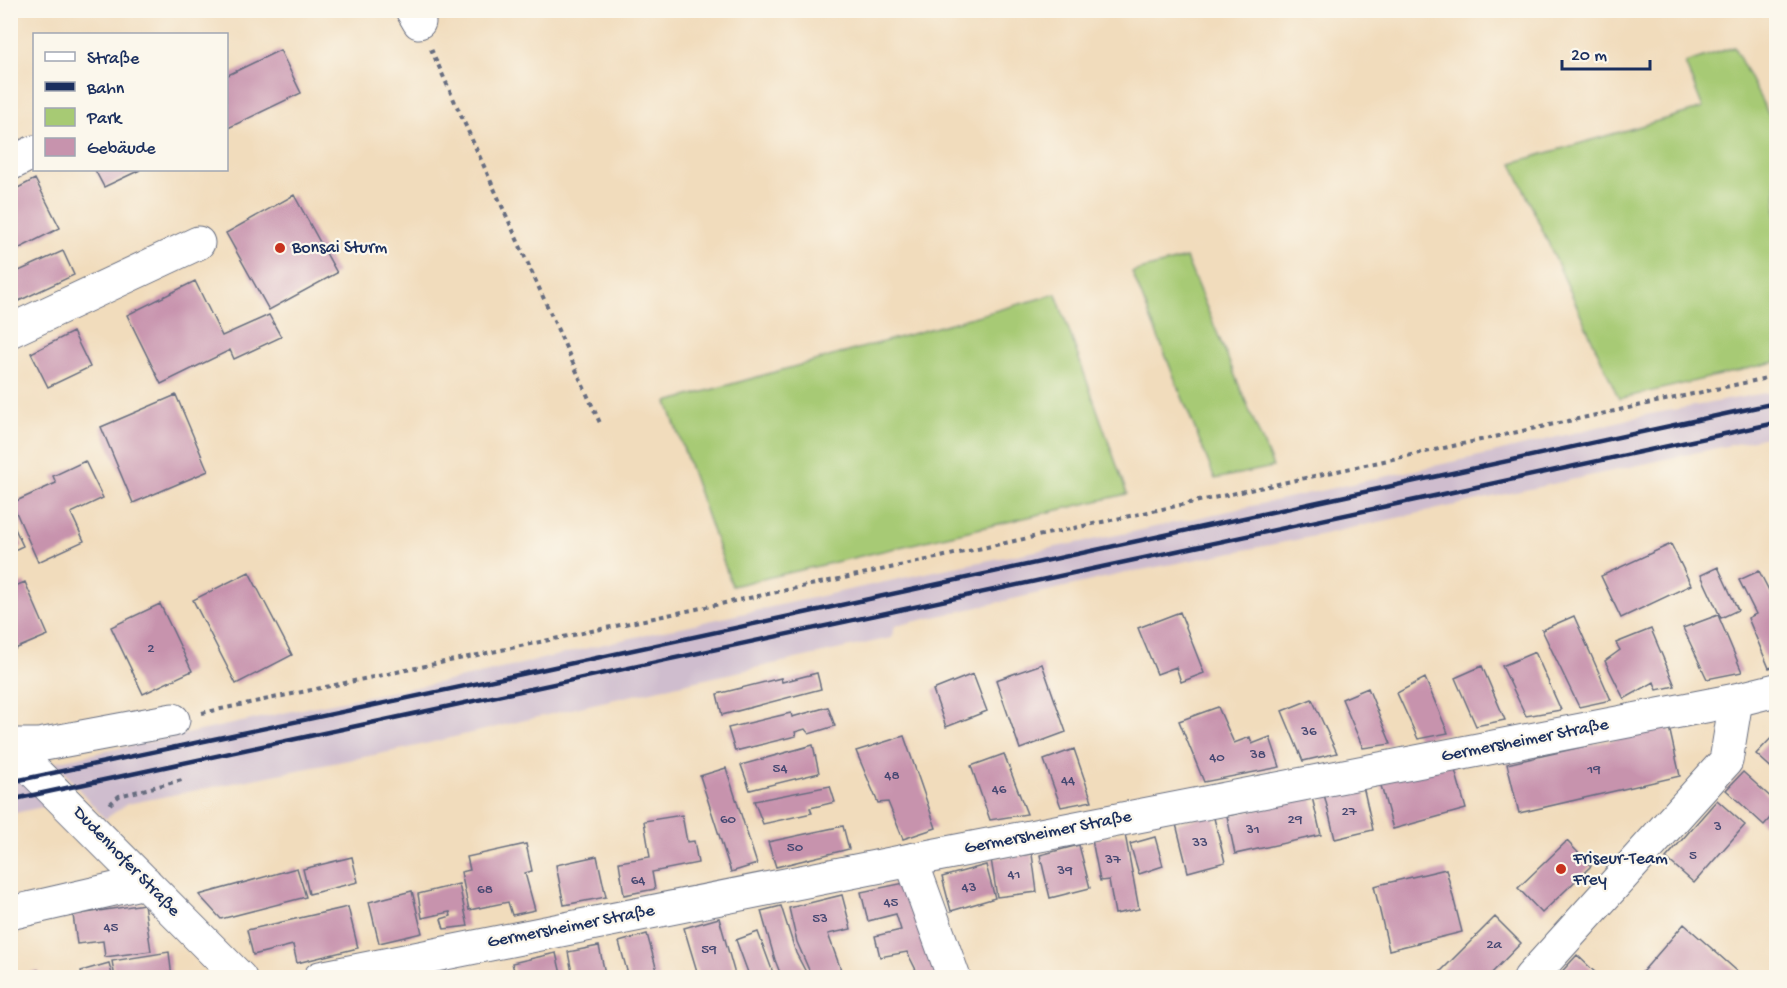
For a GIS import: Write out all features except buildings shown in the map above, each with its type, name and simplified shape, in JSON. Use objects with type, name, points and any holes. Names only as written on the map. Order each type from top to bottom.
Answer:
[{"type":"main road","points":[[10,164],[33,152]]},
{"type":"main road","points":[[10,331],[198,243]]},
{"type":"main road","name":"Germersheimer Straße","points":[[320,978],[911,860],[1736,700],[1776,690]]},
{"type":"main road","points":[[1530,978],[1726,761],[1736,700]]},
{"type":"main road","points":[[10,746],[39,745],[173,720]]},
{"type":"main road","name":"Dudenhofer Straße","points":[[10,746],[240,978]]},
{"type":"main road","points":[[911,860],[954,978]]},
{"type":"main road","points":[[10,913],[144,882]]},
{"type":"path","points":[[416,16],[600,423]]},
{"type":"path","points":[[173,720],[839,579],[1776,376]]},
{"type":"path","points":[[88,825],[119,796],[182,780]]},
{"type":"shaded area","points":[[1776,391],[1776,435],[1301,539],[1126,573],[895,626],[891,638],[593,704],[404,749],[127,804],[105,819],[55,762],[311,707],[463,678],[617,641],[944,569],[1132,532],[1493,453],[1645,415]]},
{"type":"shaded area","points":[[11,767],[47,806],[11,814]]},
{"type":"green space","points":[[1734,47],[1776,129],[1776,362],[1619,399],[1512,163],[1703,108],[1685,63]]},
{"type":"green space","points":[[1186,258],[1273,467],[1215,479],[1132,272]]},
{"type":"green space","points":[[1056,294],[1127,494],[732,586],[667,402]]},
{"type":"railway","points":[[10,782],[522,674],[1776,403]]},
{"type":"railway","points":[[10,800],[1776,423]]},
{"type":"place","name":"Bonsai Sturm","points":[[280,248]]},
{"type":"place","name":"Friseur-Team Frey","points":[[1561,869]]}]
